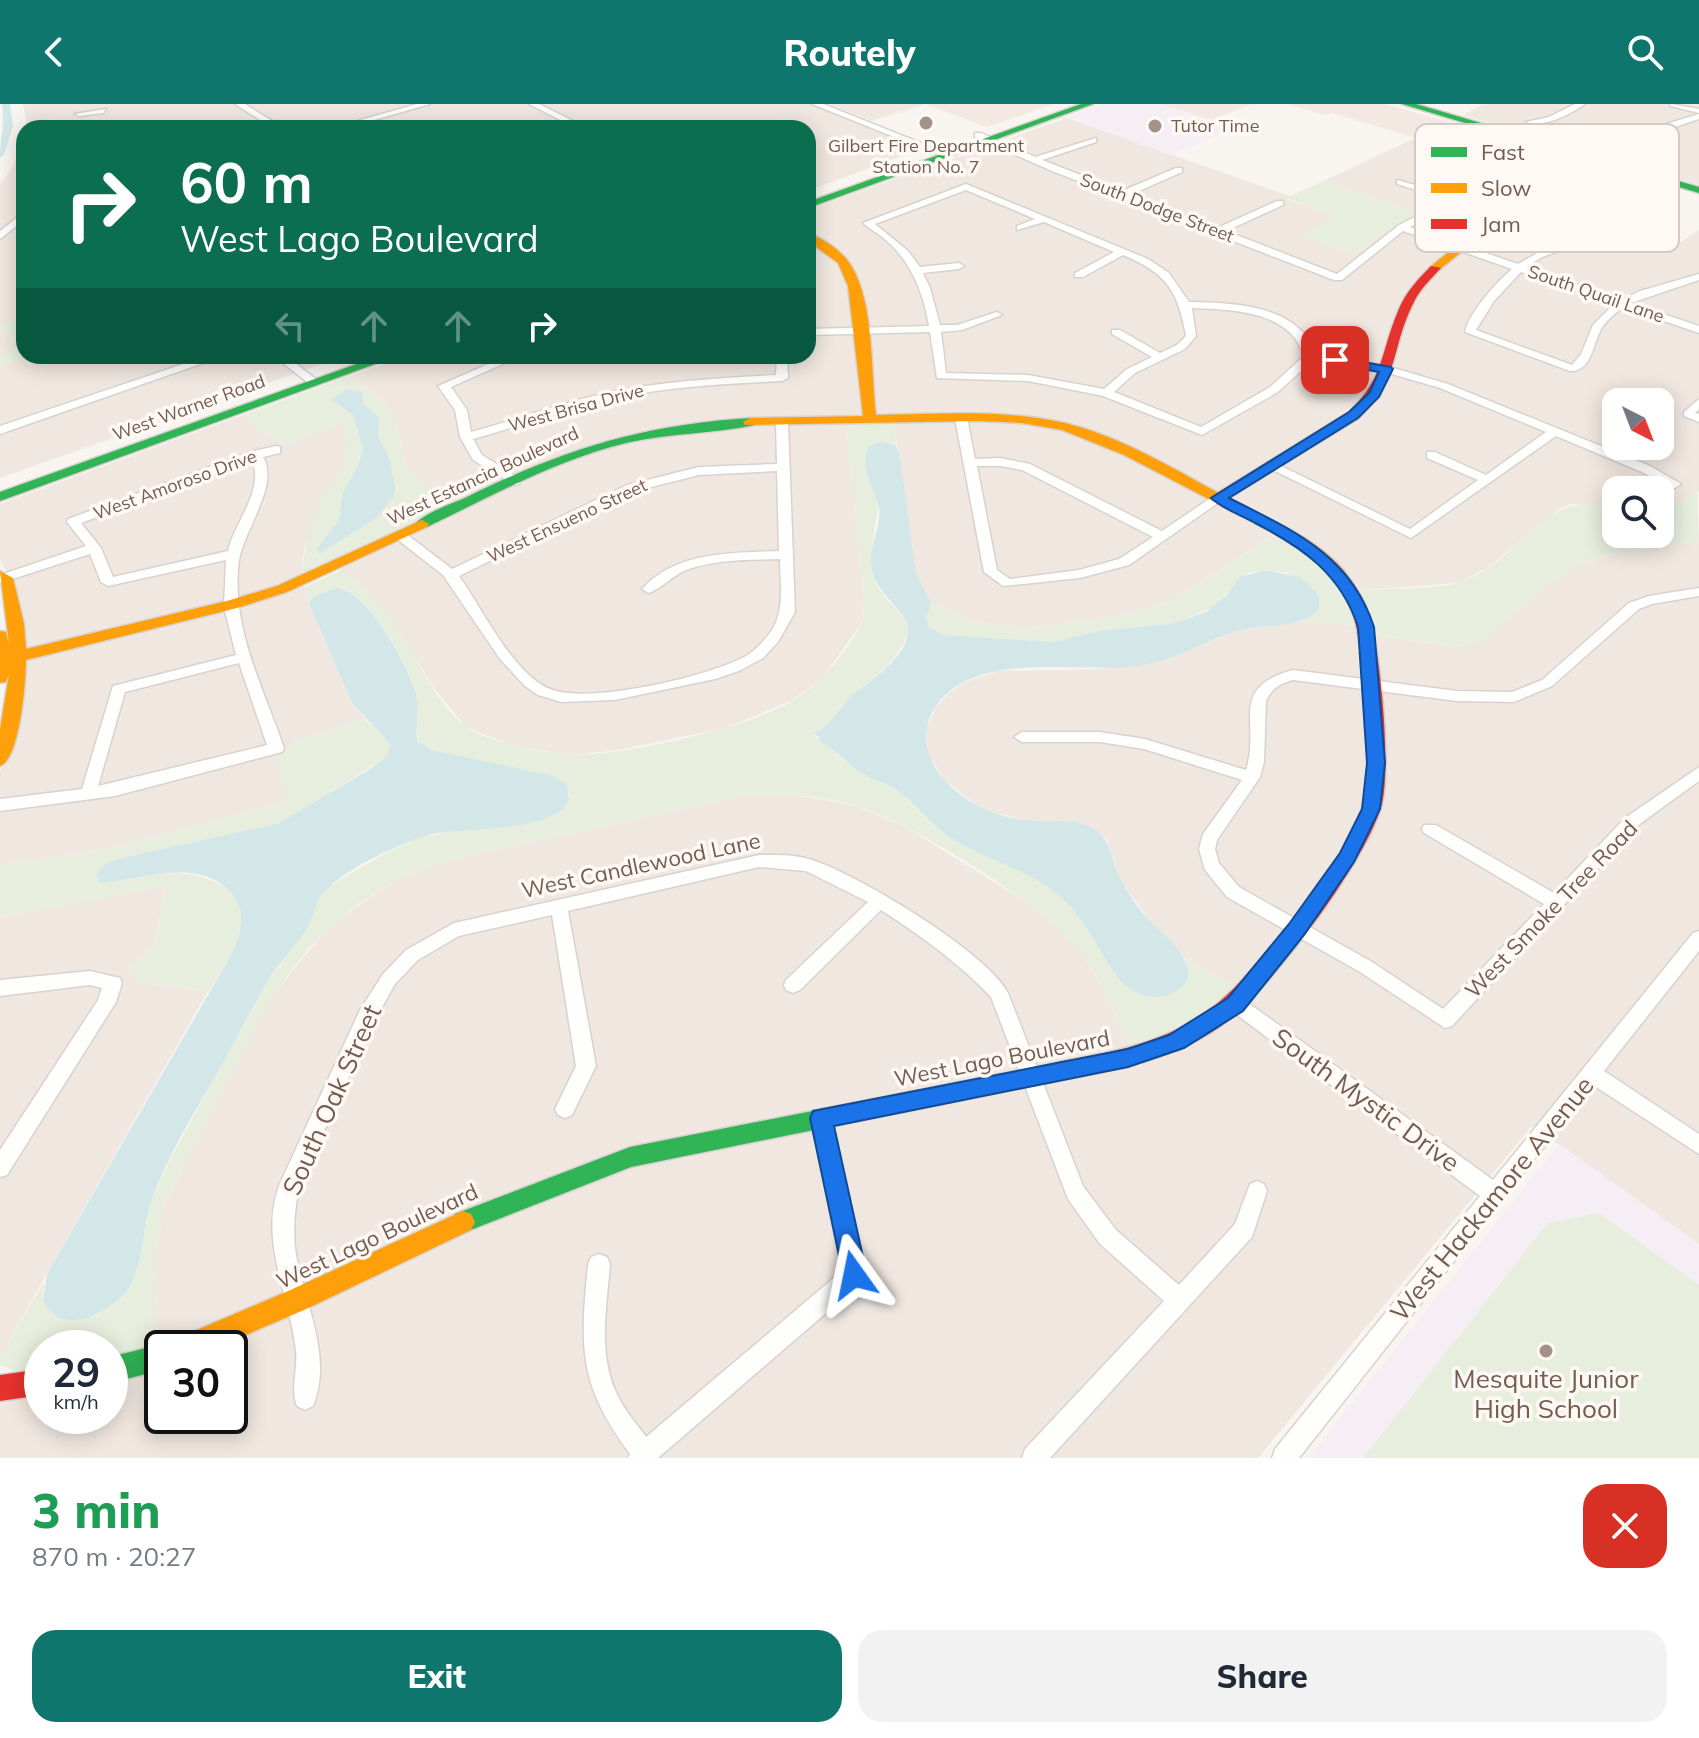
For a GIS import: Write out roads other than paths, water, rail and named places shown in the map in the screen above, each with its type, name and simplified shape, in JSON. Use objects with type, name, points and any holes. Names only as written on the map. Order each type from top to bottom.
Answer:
[{"type":"street","points":[[76,104],[78,119],[103,111]]},
{"type":"street","points":[[239,104],[266,120]]},
{"type":"street","points":[[367,120],[426,104]]},
{"type":"street","points":[[533,104],[566,120]]},
{"type":"street","points":[[816,104],[941,153]]},
{"type":"street","points":[[816,202],[1064,104]]},
{"type":"street","points":[[1406,104],[1478,124]]},
{"type":"street","points":[[1446,116],[1472,104]]},
{"type":"street","points":[[1530,122],[1551,119],[1581,104]]},
{"type":"street","points":[[1674,104],[1699,113]]},
{"type":"street","points":[[834,111],[853,105]]},
{"type":"street","points":[[984,137],[1084,105]]},
{"type":"street","points":[[1673,124],[1699,113]]},
{"type":"street","name":"South Dodge Street","points":[[984,137],[1121,195],[1338,278],[1402,227]]},
{"type":"street","points":[[1034,160],[1093,140]]},
{"type":"street","points":[[816,192],[941,153]]},
{"type":"street","points":[[1121,195],[1179,170]]},
{"type":"street","points":[[1400,182],[1415,187]]},
{"type":"street","points":[[1679,182],[1699,190]]},
{"type":"street","points":[[1106,393],[1131,371],[1181,347],[1191,336],[1186,305],[1165,275],[1123,251],[966,187],[868,223],[899,245],[919,270],[935,329],[941,376],[1028,378],[1106,393],[1202,431],[1274,390],[1294,375],[1310,356],[1303,330],[1235,306],[1186,305]]},
{"type":"street","points":[[1217,232],[1280,203]]},
{"type":"street","points":[[1020,228],[1044,219]]},
{"type":"street","points":[[1402,227],[1415,220]]},
{"type":"street","points":[[0,236],[16,224]]},
{"type":"street","name":"South Quail Lane","points":[[1402,227],[1415,231]]},
{"type":"street","points":[[816,241],[832,251],[849,270],[870,419]]},
{"type":"street","points":[[1079,275],[1123,251]]},
{"type":"street","points":[[961,418],[991,572],[1008,583],[1101,570],[1124,562],[1219,498],[1354,415],[1375,394],[1387,369],[1408,299],[1434,268],[1455,252]]},
{"type":"street","name":"South Quail Lane","points":[[1476,252],[1699,330]]},
{"type":"street","points":[[1542,252],[1502,281],[1470,332],[1574,369],[1588,351],[1594,329],[1622,303],[1654,289],[1696,280]]},
{"type":"street","points":[[919,270],[959,266]]},
{"type":"street","points":[[816,332],[958,328],[997,315]]},
{"type":"street","points":[[1116,332],[1160,357]]},
{"type":"street","points":[[1310,356],[1387,369],[1444,386],[1675,484]]},
{"type":"street","points":[[3,425],[193,364]]},
{"type":"street","points":[[289,364],[309,379]]},
{"type":"street","name":"West Warner Road","points":[[0,497],[309,379],[340,364]]},
{"type":"street","name":"West Warner Road","points":[[0,483],[309,379],[362,364]]},
{"type":"street","points":[[497,364],[444,386],[461,410],[466,437],[477,457],[515,481]]},
{"type":"street","name":"West Brisa Drive","points":[[466,437],[571,405],[648,388],[689,382],[782,378],[782,364]]},
{"type":"street","points":[[1694,416],[1699,402]]},
{"type":"street","name":"West Estancia Boulevard","points":[[9,664],[231,605],[302,581],[584,451],[630,436],[692,426],[870,419],[1032,420],[1079,431],[1219,498]]},
{"type":"street","points":[[400,536],[451,575],[527,680],[546,694],[577,698],[664,687],[719,674],[752,658],[778,635],[788,612],[782,422]]},
{"type":"street","points":[[1271,466],[1411,534],[1555,431]]},
{"type":"street","name":"West Amoroso Drive","points":[[94,548],[73,522],[254,455],[276,450]]},
{"type":"street","points":[[0,805],[88,795],[148,783],[276,748],[231,605],[233,554],[246,515],[263,482],[260,460],[254,455]]},
{"type":"street","points":[[1431,455],[1487,480]]},
{"type":"street","points":[[968,463],[1000,462],[1026,467],[1162,536]]},
{"type":"street","name":"West Ensueno Street","points":[[451,575],[631,488],[699,471],[782,467]]},
{"type":"street","name":"West Lago Boulevard","points":[[227,1330],[423,1239],[524,1196],[630,1157],[1030,1078],[1161,1048],[1200,1030],[1236,1004],[1296,929],[1347,857],[1371,809],[1376,763],[1366,627],[1351,591],[1342,578],[1304,544],[1219,498]]},
{"type":"street","points":[[9,664],[20,626],[2,578],[94,548],[108,582],[233,554]]},
{"type":"street","points":[[649,589],[663,574],[688,564],[721,558],[786,555]]},
{"type":"street","points":[[1296,929],[1233,892],[1211,865],[1207,849],[1209,838],[1252,777],[1258,758],[1257,706],[1260,691],[1272,680],[1293,675],[1488,699],[1514,697],[1547,683],[1634,606],[1649,600],[1698,593]]},
{"type":"street","points":[[0,636],[9,664],[12,718],[0,760]]},
{"type":"street","points":[[88,795],[118,689],[245,657]]},
{"type":"street","points":[[1022,737],[1100,737],[1145,744],[1252,777]]},
{"type":"street","name":"West Smoke Tree Road","points":[[1296,929],[1366,967],[1445,1020],[1631,822],[1699,773]]},
{"type":"street","points":[[1430,829],[1555,902]]},
{"type":"street","name":"West Candlewood Lane","points":[[412,955],[454,930],[759,861],[786,860],[834,875],[953,950],[988,978],[999,993],[1075,1192],[1091,1218],[1108,1237],[1179,1299]]},
{"type":"street","points":[[793,985],[879,902]]},
{"type":"street","points":[[559,907],[586,1066],[565,1109]]},
{"type":"street","name":"West Hackamore Avenue","points":[[1284,1458],[1699,938]]},
{"type":"street","name":"South Oak Street","points":[[305,1398],[308,1350],[286,1267],[283,1208],[289,1186],[367,1016],[389,979],[412,955]]},
{"type":"street","points":[[0,988],[90,978],[113,983],[107,1002],[0,1168]]},
{"type":"street","name":"South Mystic Drive","points":[[1236,1004],[1496,1195]]},
{"type":"street","points":[[1593,1074],[1699,1145]]},
{"type":"street","points":[[599,1264],[595,1308],[597,1370],[603,1392],[642,1456],[854,1275],[821,1118]]},
{"type":"street","points":[[1034,1458],[1244,1230],[1257,1191]]},
{"type":"street","points":[[0,1388],[24,1385]]},
{"type":"waterway","points":[[0,155],[9,126],[6,104]]},
{"type":"place","name":"Gilbert Fire Department Station No. 7","points":[[926,123]]},
{"type":"place","name":"Tutor Time","points":[[1155,126]]},
{"type":"place","name":"Mesquite Junior High School","points":[[1546,1351]]}]
